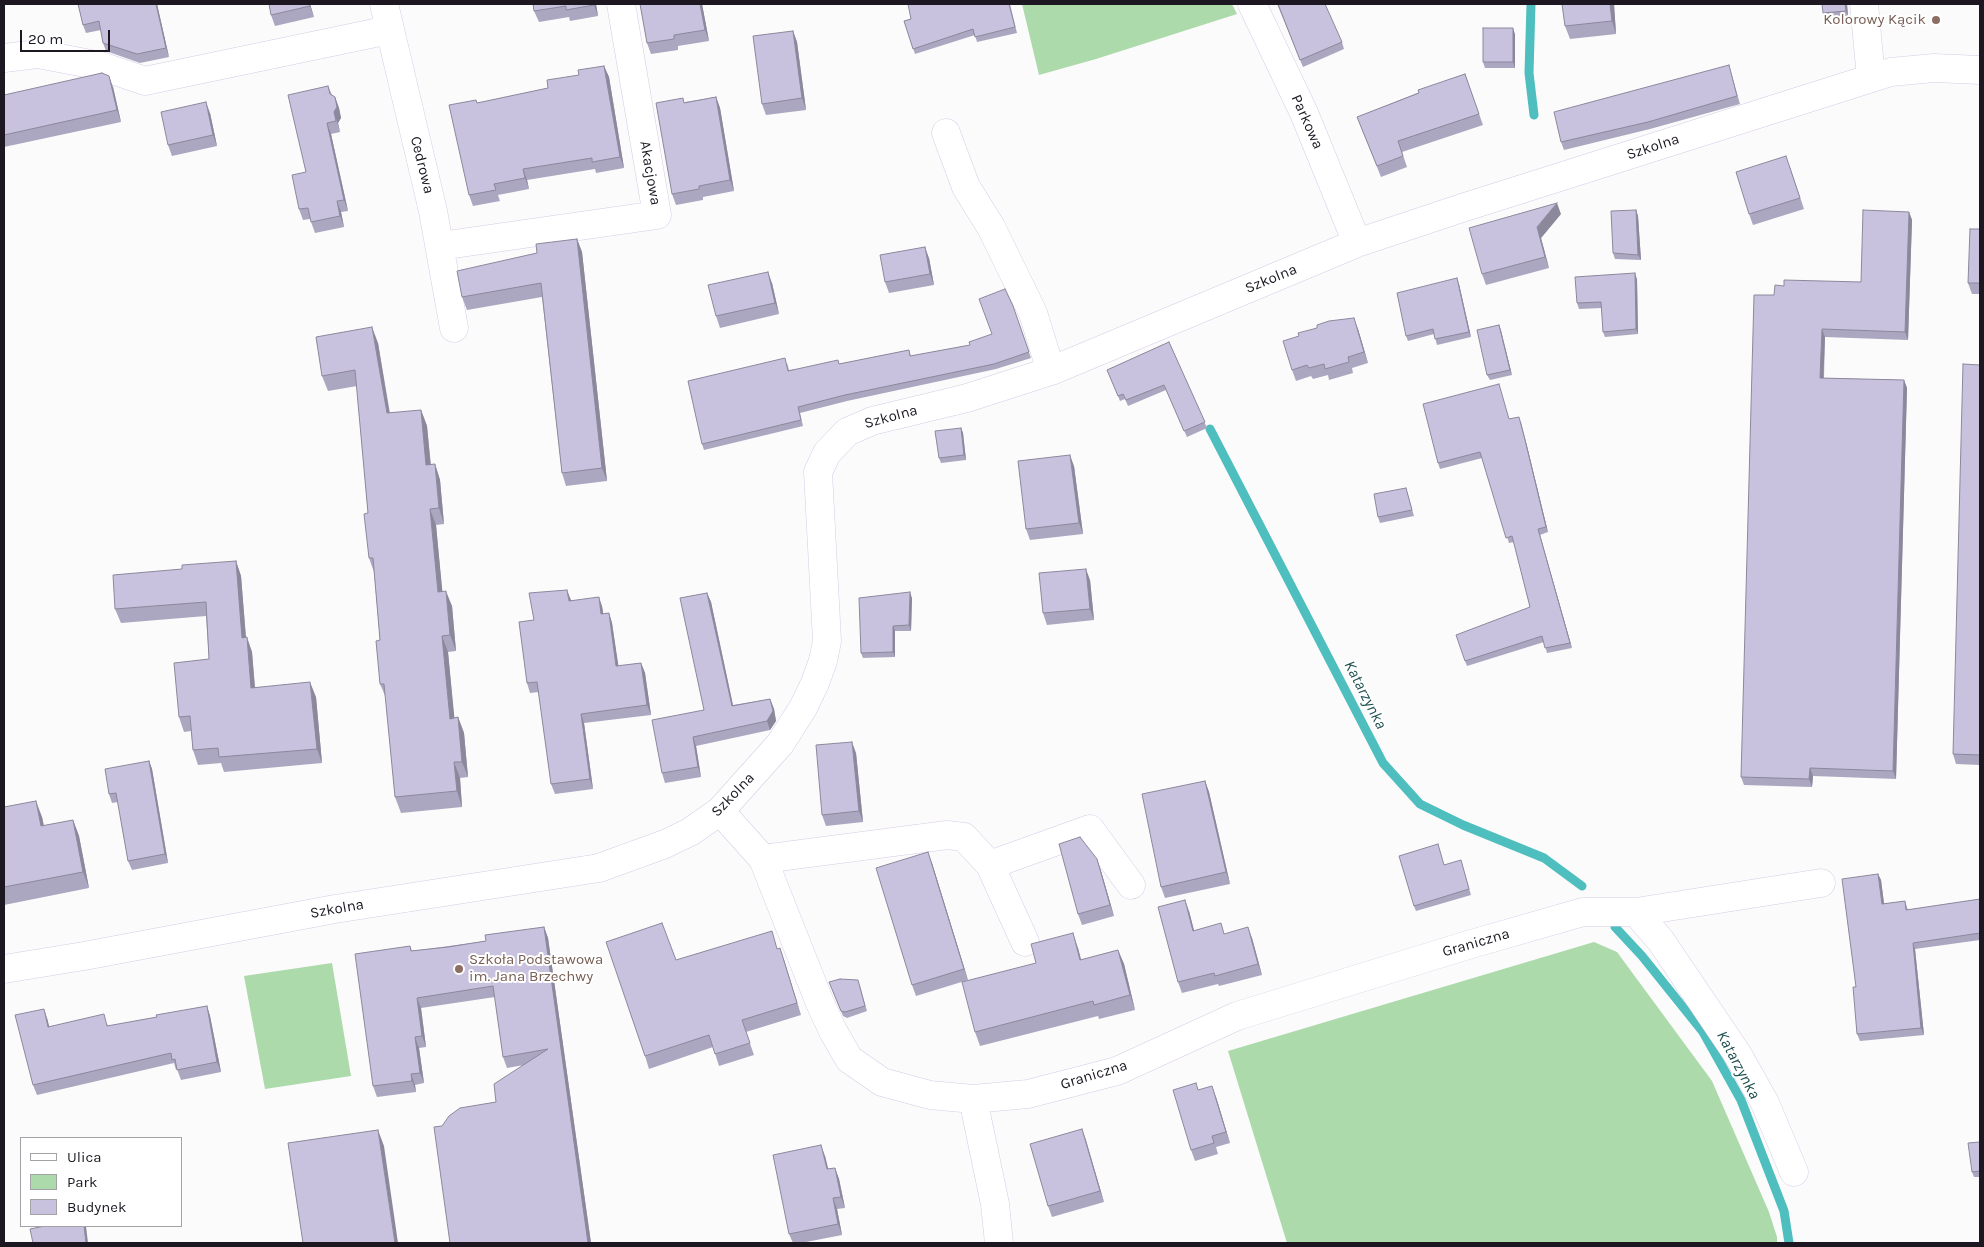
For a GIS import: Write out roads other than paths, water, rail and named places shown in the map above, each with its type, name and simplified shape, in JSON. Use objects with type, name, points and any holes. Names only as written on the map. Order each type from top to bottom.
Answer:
[{"type":"street","name":"Cedrowa","points":[[384,4],[440,246],[454,328]]},
{"type":"street","name":"Akacjowa","points":[[440,246],[657,215],[621,4]]},
{"type":"street","name":"Parkowa","points":[[1252,4],[1266,37],[1304,113],[1357,243]]},
{"type":"street","points":[[1864,4],[1871,78]]},
{"type":"street","points":[[4,58],[38,54],[101,66],[145,81],[390,30]]},
{"type":"street","name":"Szkolna","points":[[4,969],[335,909],[599,868],[665,844],[690,832],[720,811],[780,744],[803,708],[823,661],[827,641],[818,472],[827,453],[836,441],[858,425],[967,398],[1051,371],[1357,243],[1871,78],[1891,72],[1913,69],[1980,70]]},
{"type":"street","points":[[946,133],[966,187],[991,227],[1033,313],[1051,371]]},
{"type":"street","name":"Graniczna","points":[[720,811],[763,860],[820,1003],[849,1059],[882,1082],[930,1095],[974,1099],[1028,1094],[1117,1071],[1237,1016],[1468,944],[1583,912],[1636,912],[1821,883]]},
{"type":"street","points":[[990,865],[1090,830],[1131,886]]},
{"type":"street","points":[[763,860],[947,835],[964,837],[990,865],[1025,942]]},
{"type":"street","points":[[1636,912],[1660,941],[1738,1055],[1765,1103],[1794,1172]]},
{"type":"street","points":[[974,1099],[995,1204],[999,1243]]},
{"type":"waterway","points":[[1531,4],[1529,73],[1534,115]]},
{"type":"waterway","name":"Katarzynka","points":[[1210,429],[1383,763],[1420,804],[1463,825],[1544,858],[1582,886]]},
{"type":"waterway","name":"Katarzynka","points":[[1615,927],[1642,956],[1703,1032],[1741,1100],[1784,1211],[1789,1243]]},
{"type":"place","name":"Kolorowy Kącik","points":[[1936,20]]},
{"type":"place","name":"Szkoła Podstawowa im. Jana Brzechwy","points":[[459,969]]}]
